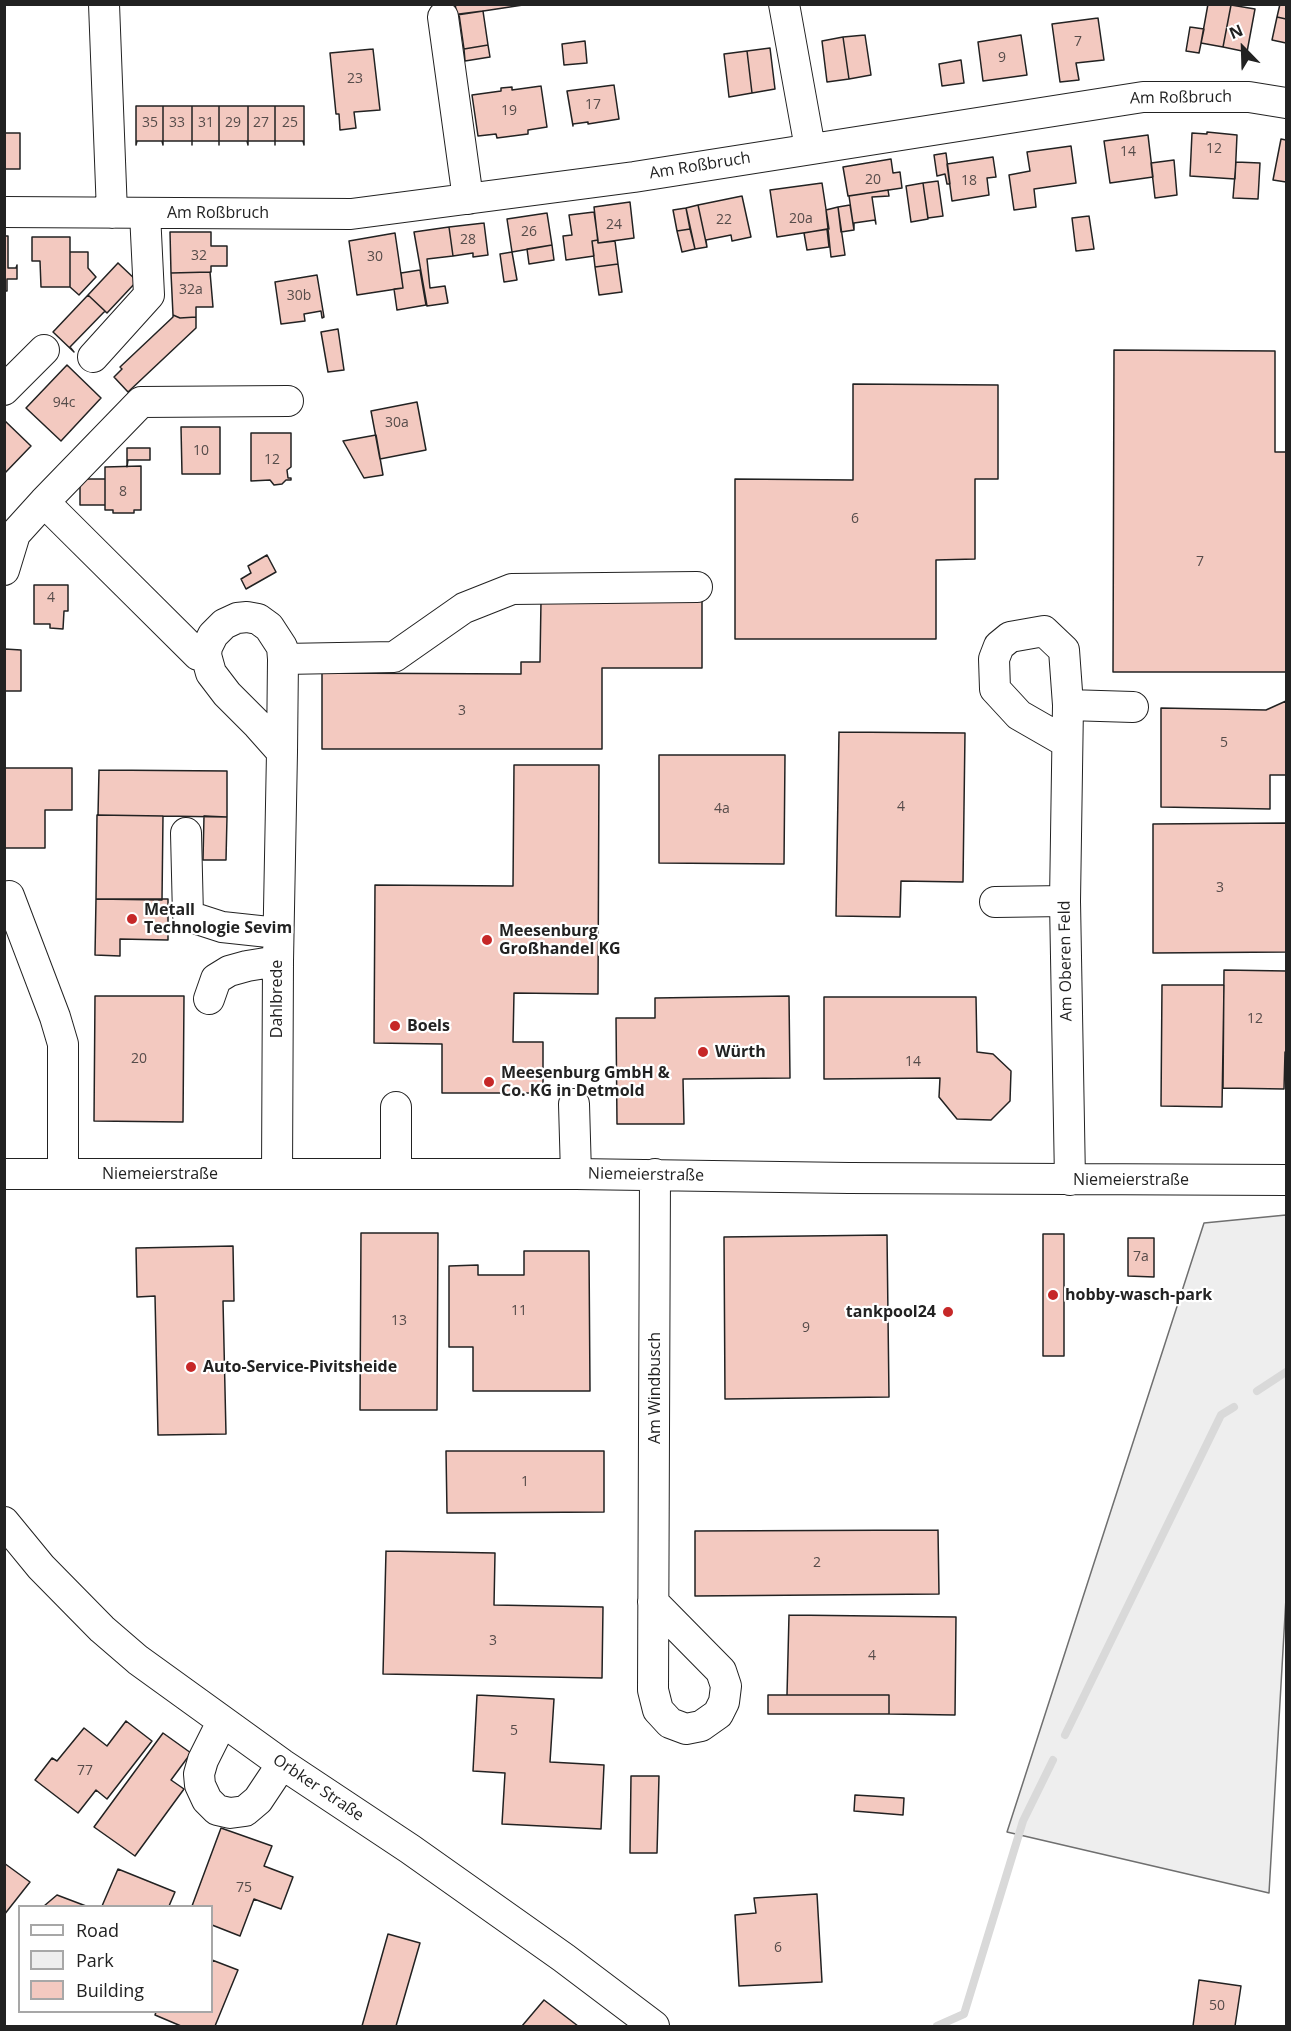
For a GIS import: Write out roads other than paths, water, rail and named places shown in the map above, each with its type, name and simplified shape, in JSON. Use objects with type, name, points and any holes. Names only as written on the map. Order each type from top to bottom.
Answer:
[{"type":"street","points":[[104,4],[112,213]]},
{"type":"street","points":[[784,4],[810,148]]},
{"type":"street","points":[[442,17],[468,199]]},
{"type":"street","name":"Am Roßbruch","points":[[4,212],[351,214],[634,177],[1143,97],[1249,97],[1287,104]]},
{"type":"street","points":[[93,357],[149,296],[145,213]]},
{"type":"street","points":[[4,390],[44,350]]},
{"type":"street","points":[[4,570],[15,534],[141,402],[288,401]]},
{"type":"street","points":[[44,502],[198,656],[206,656],[217,683],[282,752]]},
{"type":"street","points":[[283,659],[394,657],[464,608],[512,589],[697,587]]},
{"type":"street","name":"Dahlbrede","points":[[206,656],[207,646],[213,635],[224,624],[237,618],[258,619],[269,627],[282,647],[277,1174]]},
{"type":"street","name":"Am Oberen Feld","points":[[1066,742],[1019,715],[996,689],[994,659],[999,646],[1010,637],[1044,631],[1065,650],[1068,705],[1065,901],[1070,1180]]},
{"type":"street","points":[[1068,705],[1132,707]]},
{"type":"street","points":[[186,833],[188,916],[278,947]]},
{"type":"street","points":[[9,896],[63,1044],[63,1173]]},
{"type":"street","points":[[995,902],[1065,901]]},
{"type":"street","points":[[209,999],[216,980],[229,971],[247,966],[278,947]]},
{"type":"street","points":[[574,1104],[576,1174]]},
{"type":"street","points":[[396,1107],[396,1173]]},
{"type":"street","name":"Niemeierstraße","points":[[4,1174],[655,1174],[1070,1180],[1287,1180]]},
{"type":"street","name":"Am Windbusch","points":[[653,1602],[655,1174]]},
{"type":"street","name":"Orbker Straße","points":[[4,1522],[41,1567],[102,1629],[138,1660],[282,1764],[410,1849],[564,1958],[654,2026]]},
{"type":"street","points":[[222,1722],[202,1760],[200,1774],[200,1785],[207,1800],[217,1810],[230,1813],[245,1811],[258,1800],[282,1764]]},
{"type":"waterway","points":[[1257,1391],[1286,1372]]},
{"type":"waterway","points":[[1065,1735],[1221,1415],[1234,1407]]},
{"type":"waterway","points":[[937,2026],[964,2014],[1023,1821],[1053,1760]]},
{"type":"place","name":"Metall Technologie Sevim","points":[[132,919]]},
{"type":"place","name":"Meesenburg Großhandel KG","points":[[487,940]]},
{"type":"place","name":"Boels","points":[[395,1026]]},
{"type":"place","name":"Würth","points":[[703,1052]]},
{"type":"place","name":"Meesenburg GmbH & Co. KG in Detmold","points":[[489,1082]]},
{"type":"place","name":"hobby-wasch-park","points":[[1053,1295]]},
{"type":"place","name":"tankpool24","points":[[948,1312]]},
{"type":"place","name":"Auto-Service-Pivitsheide","points":[[191,1367]]}]
